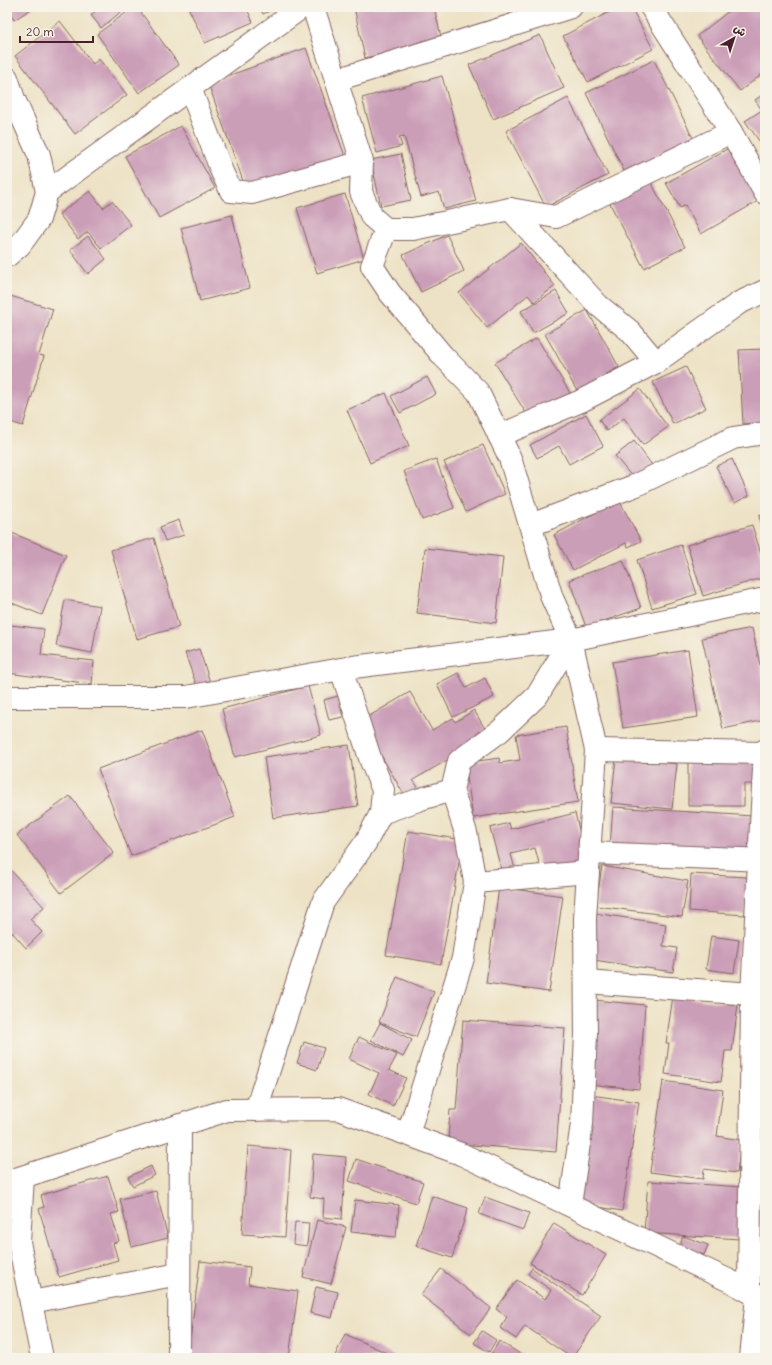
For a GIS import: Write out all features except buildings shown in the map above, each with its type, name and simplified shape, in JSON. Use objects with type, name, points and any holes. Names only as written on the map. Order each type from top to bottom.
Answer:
[{"type":"street","points":[[47,192],[302,7]]},
{"type":"street","points":[[313,7],[362,162],[361,192],[372,217],[386,229],[413,228],[510,209],[556,217],[731,132]]},
{"type":"street","points":[[336,80],[571,7]]},
{"type":"street","points":[[651,7],[731,132],[765,194]]},
{"type":"street","points":[[7,78],[14,99],[40,155],[47,192],[38,219],[20,245],[7,256]]},
{"type":"street","points":[[190,88],[222,172],[231,191],[252,193],[362,162]]},
{"type":"street","points":[[510,209],[598,305],[630,331],[656,362]]},
{"type":"street","points":[[386,229],[372,266],[395,299],[443,356],[478,392],[510,458],[552,598],[571,640],[596,750],[585,918],[586,982],[582,1124],[570,1205]]},
{"type":"street","points":[[500,436],[580,402],[656,362],[739,302],[765,291]]},
{"type":"street","points":[[531,525],[634,486],[733,438],[765,433]]},
{"type":"street","points":[[7,697],[186,697],[341,669],[571,640],[765,599]]},
{"type":"street","points":[[408,1134],[463,958],[475,882],[466,833],[452,790],[459,761],[500,731],[537,696],[571,640]]},
{"type":"street","points":[[256,1110],[323,902],[366,842],[381,813],[384,790],[371,761],[341,669]]},
{"type":"street","points":[[596,750],[765,752],[762,860],[752,994],[758,1181],[757,1296],[751,1358]]},
{"type":"street","points":[[381,813],[452,790]]},
{"type":"street","points":[[475,882],[589,863],[762,860]]},
{"type":"street","points":[[586,982],[752,994]]},
{"type":"street","points":[[42,1358],[19,1242],[15,1179],[227,1110],[338,1108],[461,1154],[757,1296]]},
{"type":"street","points":[[179,1358],[180,1126]]},
{"type":"street","points":[[31,1302],[179,1274]]}]
